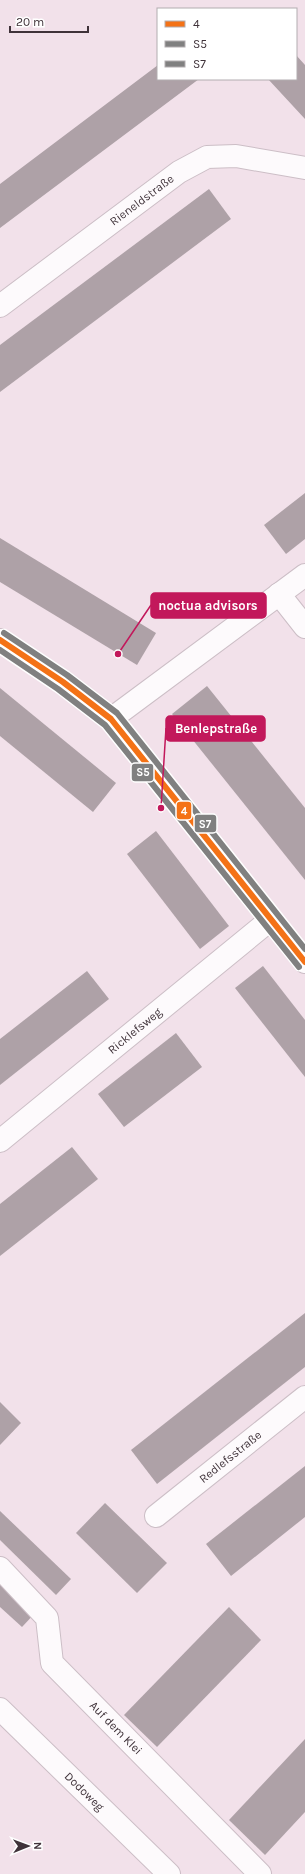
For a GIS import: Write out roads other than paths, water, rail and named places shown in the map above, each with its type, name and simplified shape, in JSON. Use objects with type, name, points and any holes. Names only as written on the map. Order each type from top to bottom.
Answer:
[{"type":"street","name":"Rieneldstraße","points":[[0,306],[179,172],[207,157],[236,156],[305,168]]},
{"type":"street","points":[[111,718],[305,575]]},
{"type":"street","points":[[279,594],[305,627]]},
{"type":"street","points":[[0,640],[63,682],[111,718],[270,920],[305,962]]},
{"type":"street","name":"Ricklefsweg","points":[[0,1141],[270,920]]},
{"type":"street","name":"Redlefsstraße","points":[[156,1516],[305,1397]]},
{"type":"street","name":"Auf dem Klei","points":[[0,1568],[47,1618],[52,1663],[260,1874]]},
{"type":"street","name":"Dodoweg","points":[[0,1709],[169,1874]]},
{"type":"place","name":"noctua advisors","points":[[118,654]]},
{"type":"place","name":"Benlepstraße","points":[[161,808]]}]
